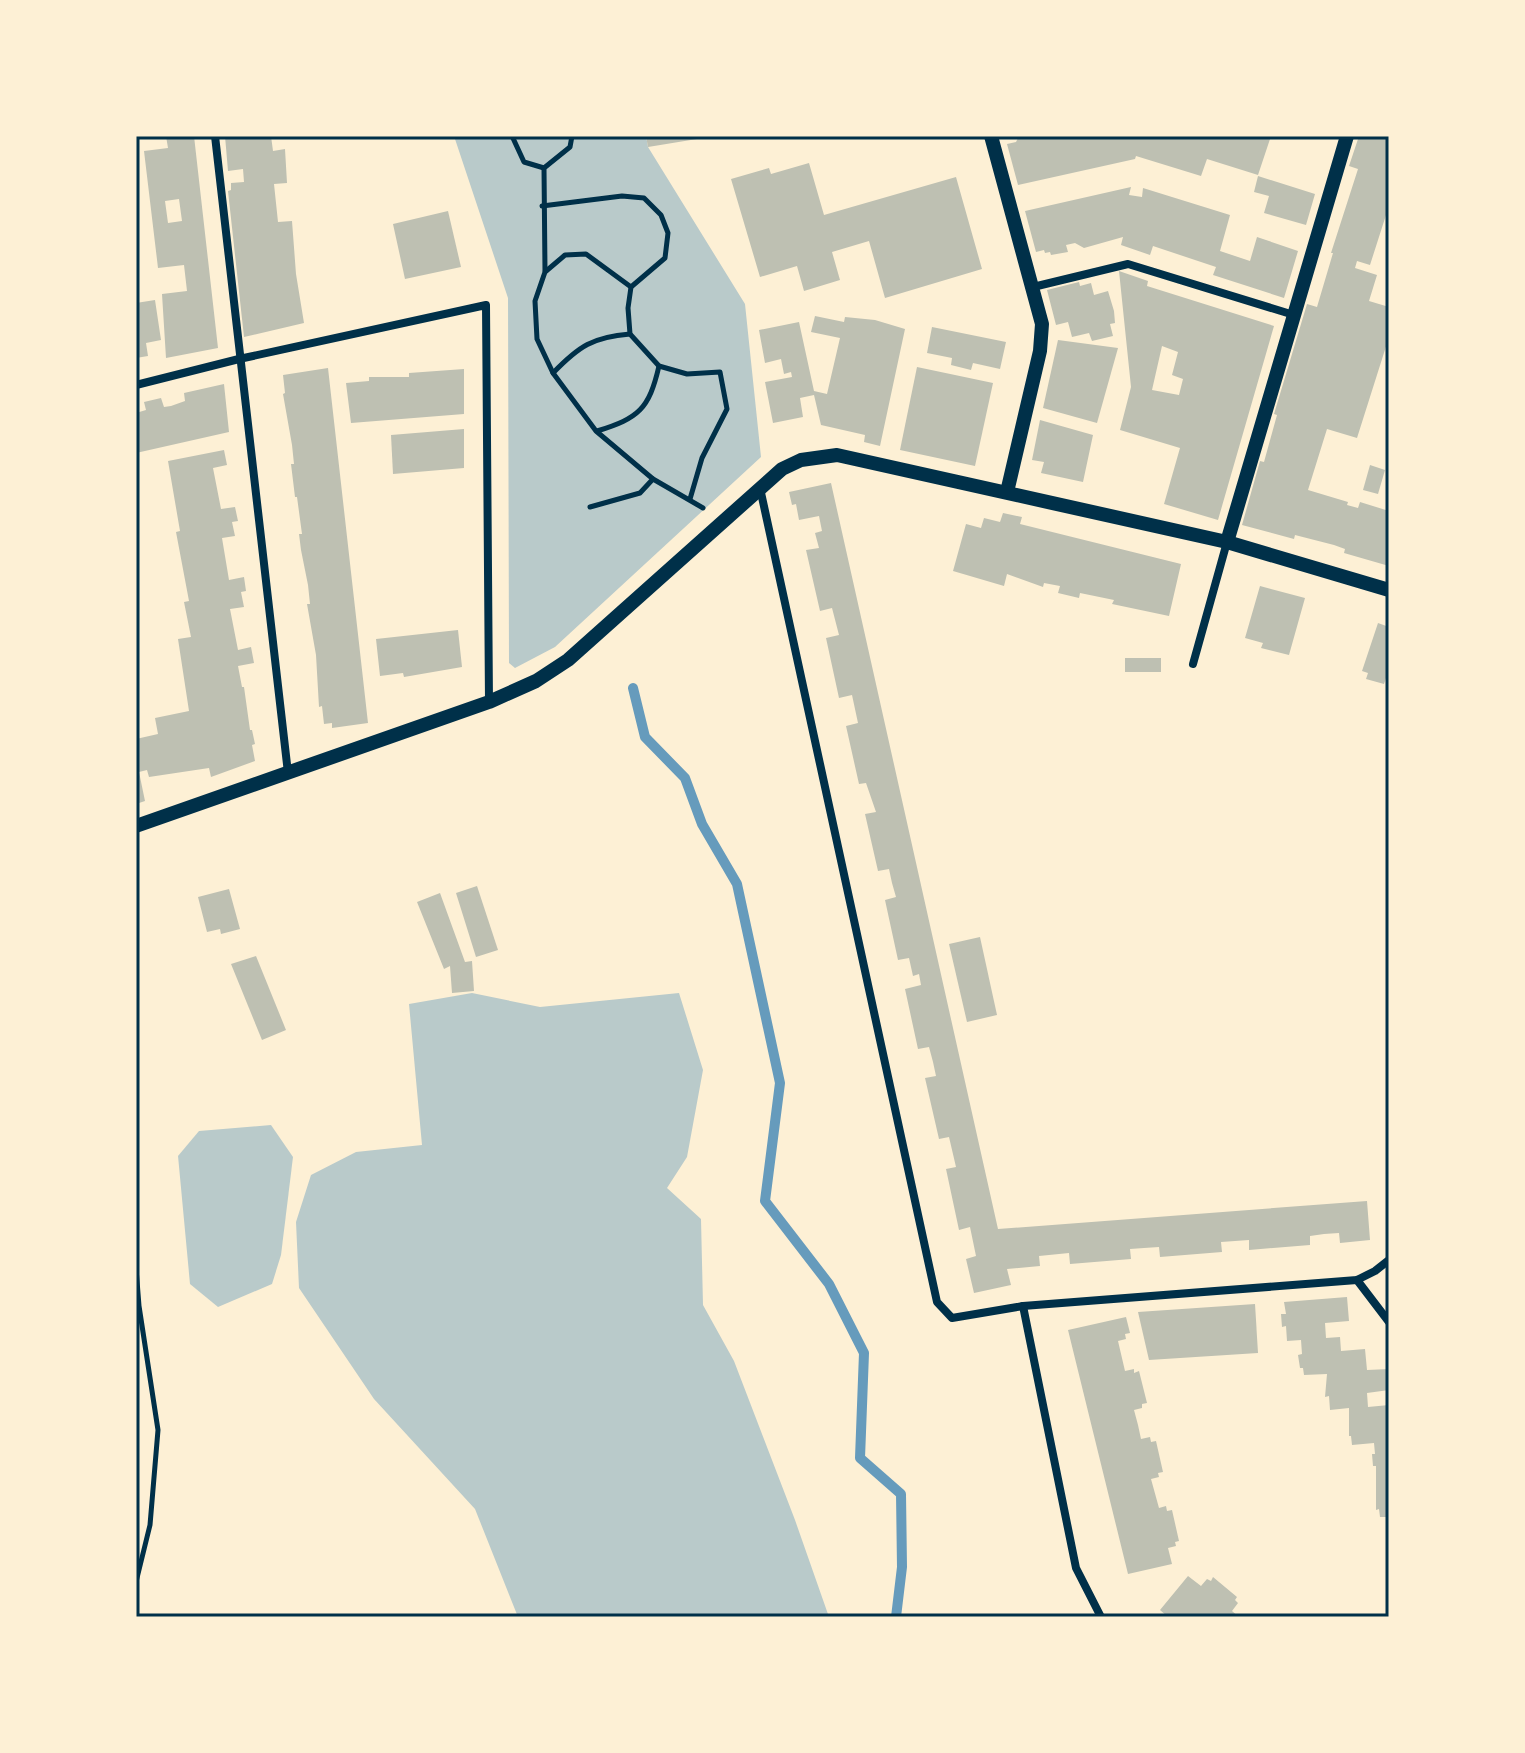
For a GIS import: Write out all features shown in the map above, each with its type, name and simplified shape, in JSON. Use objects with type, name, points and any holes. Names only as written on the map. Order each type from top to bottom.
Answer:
[{"type":"street","points":[[215,136],[288,773]]},
{"type":"street","points":[[991,136],[1042,324],[1040,351],[1007,492]]},
{"type":"street","points":[[1193,664],[1346,136]]},
{"type":"street","points":[[1033,287],[1128,264],[1294,315]]},
{"type":"street","points":[[136,385],[486,305],[489,702]]},
{"type":"street","points":[[136,826],[489,702],[536,681],[568,660],[782,469],[801,460],[837,455],[1007,492],[1227,542],[1389,590]]},
{"type":"street","points":[[760,488],[937,1302],[952,1318],[1023,1306],[1357,1280],[1389,1260]]},
{"type":"street","points":[[1357,1280],[1389,1322]]},
{"type":"street","points":[[1023,1306],[1076,1568],[1101,1617]]},
{"type":"path","points":[[512,136],[524,162],[544,168]]},
{"type":"path","points":[[572,136],[570,147],[544,168],[545,272],[535,301],[537,339],[553,373],[596,431],[653,479],[704,509]]},
{"type":"path","points":[[542,206],[622,196],[644,198],[661,215],[668,233],[665,258],[631,287],[628,308],[630,334],[659,366],[687,374],[720,372],[727,409],[702,458],[690,499]]},
{"type":"path","points":[[545,272],[565,255],[586,254],[631,287]]},
{"type":"path","points":[[553,373],[573,352],[601,336],[630,334]]},
{"type":"path","points":[[596,431],[625,422],[644,408],[653,391],[659,366]]},
{"type":"path","points":[[590,507],[640,493],[653,479]]},
{"type":"path","points":[[136,1268],[158,1430],[150,1525],[136,1582]]},
{"type":"shaded area","points":[[454,136],[646,136],[648,147],[745,304],[761,457],[555,647],[515,668],[509,663],[508,298]]},
{"type":"shaded area","points":[[472,993],[540,1007],[679,993],[703,1070],[687,1157],[667,1188],[701,1219],[703,1305],[734,1361],[829,1617],[518,1617],[475,1509],[374,1399],[299,1288],[296,1222],[311,1175],[356,1152],[422,1145],[409,1004]]},
{"type":"shaded area","points":[[271,1125],[293,1157],[281,1255],[272,1284],[218,1307],[190,1284],[178,1156],[199,1131]]},
{"type":"building","points":[[166,136],[194,136],[218,348],[166,358],[162,294],[187,291],[184,265],[158,268],[144,151],[168,148]],"holes":[[[179,199],[182,221],[168,223],[165,201]]]},
{"type":"building","points":[[225,136],[271,136],[273,151],[285,149],[287,183],[274,184],[278,222],[292,221],[304,323],[244,337],[228,191],[231,190],[231,183],[244,182],[243,169],[228,171]]},
{"type":"building","points":[[646,136],[703,136],[703,138],[648,147]]},
{"type":"building","points":[[1019,136],[1271,136],[1258,175],[1207,159],[1201,176],[1136,156],[1135,159],[1018,185],[1007,144],[1016,142]]},
{"type":"building","points":[[1359,136],[1389,136],[1389,216],[1386,215],[1370,265],[1357,261],[1355,268],[1377,275],[1369,301],[1389,307],[1389,337],[1357,438],[1327,429],[1308,490],[1358,508],[1360,502],[1389,511],[1389,566],[1344,553],[1345,549],[1334,545],[1295,535],[1294,539],[1242,525],[1260,461],[1264,462],[1277,415],[1274,414],[1307,304],[1317,307],[1358,169],[1349,166]]},
{"type":"building","points":[[809,163],[824,215],[956,177],[982,269],[885,298],[869,241],[832,252],[840,280],[804,291],[797,266],[760,277],[731,179],[769,168],[771,174]]},
{"type":"building","points":[[1258,176],[1315,194],[1306,225],[1264,213],[1269,196],[1254,192]]},
{"type":"building","points":[[1131,187],[1129,195],[1142,197],[1143,188],[1230,215],[1220,251],[1250,261],[1257,237],[1298,251],[1284,298],[1213,275],[1216,267],[1153,246],[1150,255],[1121,245],[1123,237],[1084,248],[1075,243],[1066,245],[1068,252],[1051,255],[1044,250],[1036,252],[1025,211]]},
{"type":"building","points":[[448,211],[461,267],[405,279],[393,224]]},
{"type":"building","points":[[1119,271],[1148,281],[1147,286],[1274,326],[1218,520],[1164,504],[1180,448],[1120,430],[1131,387]],"holes":[[[1162,346],[1178,352],[1172,375],[1183,379],[1179,395],[1152,390]]]},
{"type":"building","points":[[1079,282],[1080,286],[1091,283],[1094,295],[1108,291],[1114,311],[1115,323],[1110,324],[1113,336],[1092,341],[1089,333],[1072,337],[1068,322],[1056,325],[1047,290]]},
{"type":"building","points":[[155,300],[161,340],[146,343],[148,356],[136,358],[136,303]]},
{"type":"building","points":[[815,316],[844,322],[845,317],[875,320],[905,329],[880,446],[864,442],[865,435],[821,425],[814,395],[800,398],[803,417],[773,423],[765,382],[792,377],[791,372],[784,374],[781,359],[765,363],[759,330],[799,322],[814,391],[827,394],[840,338],[811,332]]},
{"type":"building","points":[[932,327],[1006,342],[1000,369],[973,363],[971,370],[951,365],[952,358],[927,353]]},
{"type":"building","points":[[1058,340],[1118,348],[1097,423],[1043,408]]},
{"type":"building","points":[[917,367],[993,383],[975,466],[900,450]]},
{"type":"building","points":[[328,368],[368,723],[332,728],[332,723],[324,724],[322,706],[319,707],[316,655],[307,604],[310,604],[308,585],[291,464],[294,464],[292,445],[283,394],[283,375]]},
{"type":"building","points":[[464,369],[464,414],[351,423],[346,383],[369,381],[369,377],[409,377],[409,373]]},
{"type":"building","points":[[224,384],[229,432],[136,453],[136,413],[146,410],[144,402],[161,398],[164,407],[171,406],[185,401],[184,393]]},
{"type":"building","points":[[1040,420],[1093,435],[1083,482],[1041,473],[1044,462],[1032,460]]},
{"type":"building","points":[[464,429],[464,468],[393,474],[391,435]]},
{"type":"building","points":[[224,450],[227,465],[213,468],[221,509],[235,507],[238,521],[232,522],[235,536],[222,538],[229,580],[244,577],[246,591],[241,592],[244,607],[230,609],[238,650],[251,647],[254,663],[238,666],[255,744],[252,745],[255,761],[211,777],[209,768],[149,777],[147,770],[139,772],[145,801],[136,804],[136,739],[158,734],[155,718],[189,711],[178,639],[191,637],[184,602],[189,601],[176,532],[180,531],[168,461]]},
{"type":"building","points":[[1370,465],[1385,470],[1378,494],[1363,490]]},
{"type":"building","points":[[831,483],[998,1229],[1367,1201],[1370,1240],[1340,1243],[1339,1233],[1324,1234],[1310,1236],[1310,1245],[1249,1250],[1249,1240],[1221,1242],[1222,1252],[1160,1257],[1159,1247],[1130,1249],[1131,1259],[1070,1264],[1069,1253],[1039,1256],[1040,1266],[1007,1269],[1011,1285],[974,1293],[966,1259],[976,1256],[970,1227],[959,1230],[946,1169],[956,1167],[949,1137],[939,1139],[925,1078],[936,1076],[933,1062],[929,1047],[918,1049],[905,989],[921,985],[919,974],[913,976],[909,958],[898,960],[885,900],[896,897],[889,869],[878,871],[865,814],[876,812],[866,783],[859,784],[846,726],[858,723],[852,695],[839,698],[826,638],[839,635],[832,608],[820,611],[806,550],[819,548],[815,533],[822,531],[819,516],[799,520],[796,504],[792,505],[789,492]]},
{"type":"building","points":[[1003,513],[1022,517],[1020,524],[1181,564],[1169,616],[1112,604],[1114,600],[1080,593],[1079,598],[1058,593],[1060,586],[1044,583],[1043,587],[1007,574],[1004,586],[953,571],[966,524],[981,528],[984,518],[1000,522]]},
{"type":"building","points":[[1260,586],[1305,598],[1289,655],[1261,648],[1263,643],[1245,638]]},
{"type":"building","points":[[1378,623],[1389,627],[1389,679],[1386,678],[1384,684],[1366,679],[1368,673],[1362,671]]},
{"type":"building","points":[[458,630],[462,667],[404,677],[403,673],[380,676],[376,639]]},
{"type":"building","points":[[1125,658],[1161,658],[1161,672],[1125,672]]},
{"type":"building","points":[[477,886],[498,950],[476,957],[456,893]]},
{"type":"building","points":[[229,889],[240,929],[221,934],[220,929],[207,932],[198,897]]},
{"type":"building","points":[[440,893],[465,962],[472,961],[474,991],[452,993],[450,966],[444,969],[417,902]]},
{"type":"building","points":[[980,937],[997,1015],[967,1022],[949,944]]},
{"type":"building","points":[[256,956],[286,1030],[262,1040],[231,964]]},
{"type":"building","points":[[1347,1297],[1349,1321],[1325,1323],[1326,1338],[1340,1337],[1341,1351],[1365,1349],[1367,1370],[1389,1369],[1389,1390],[1367,1393],[1368,1407],[1389,1405],[1389,1517],[1380,1517],[1379,1509],[1376,1510],[1374,1443],[1352,1445],[1349,1408],[1330,1410],[1329,1396],[1325,1397],[1327,1374],[1304,1375],[1298,1355],[1302,1354],[1301,1340],[1287,1341],[1286,1326],[1282,1327],[1281,1314],[1286,1314],[1284,1302]]},
{"type":"building","points":[[1255,1304],[1258,1353],[1149,1360],[1138,1312]]},
{"type":"building","points":[[1126,1317],[1130,1333],[1125,1334],[1126,1339],[1118,1341],[1125,1371],[1139,1371],[1147,1403],[1134,1410],[1141,1439],[1150,1437],[1151,1442],[1156,1441],[1163,1472],[1151,1479],[1159,1508],[1166,1506],[1167,1511],[1172,1510],[1179,1541],[1175,1542],[1176,1546],[1168,1548],[1172,1564],[1128,1574],[1068,1330]]},
{"type":"building","points":[[1188,1576],[1201,1586],[1213,1577],[1237,1597],[1235,1600],[1238,1603],[1232,1611],[1239,1617],[1168,1617],[1160,1610]]},
{"type":"waterway","points":[[633,688],[645,737],[685,778],[702,824],[737,884],[780,1083],[765,1201],[829,1284],[864,1353],[860,1458],[901,1494],[902,1567],[896,1617]]}]
